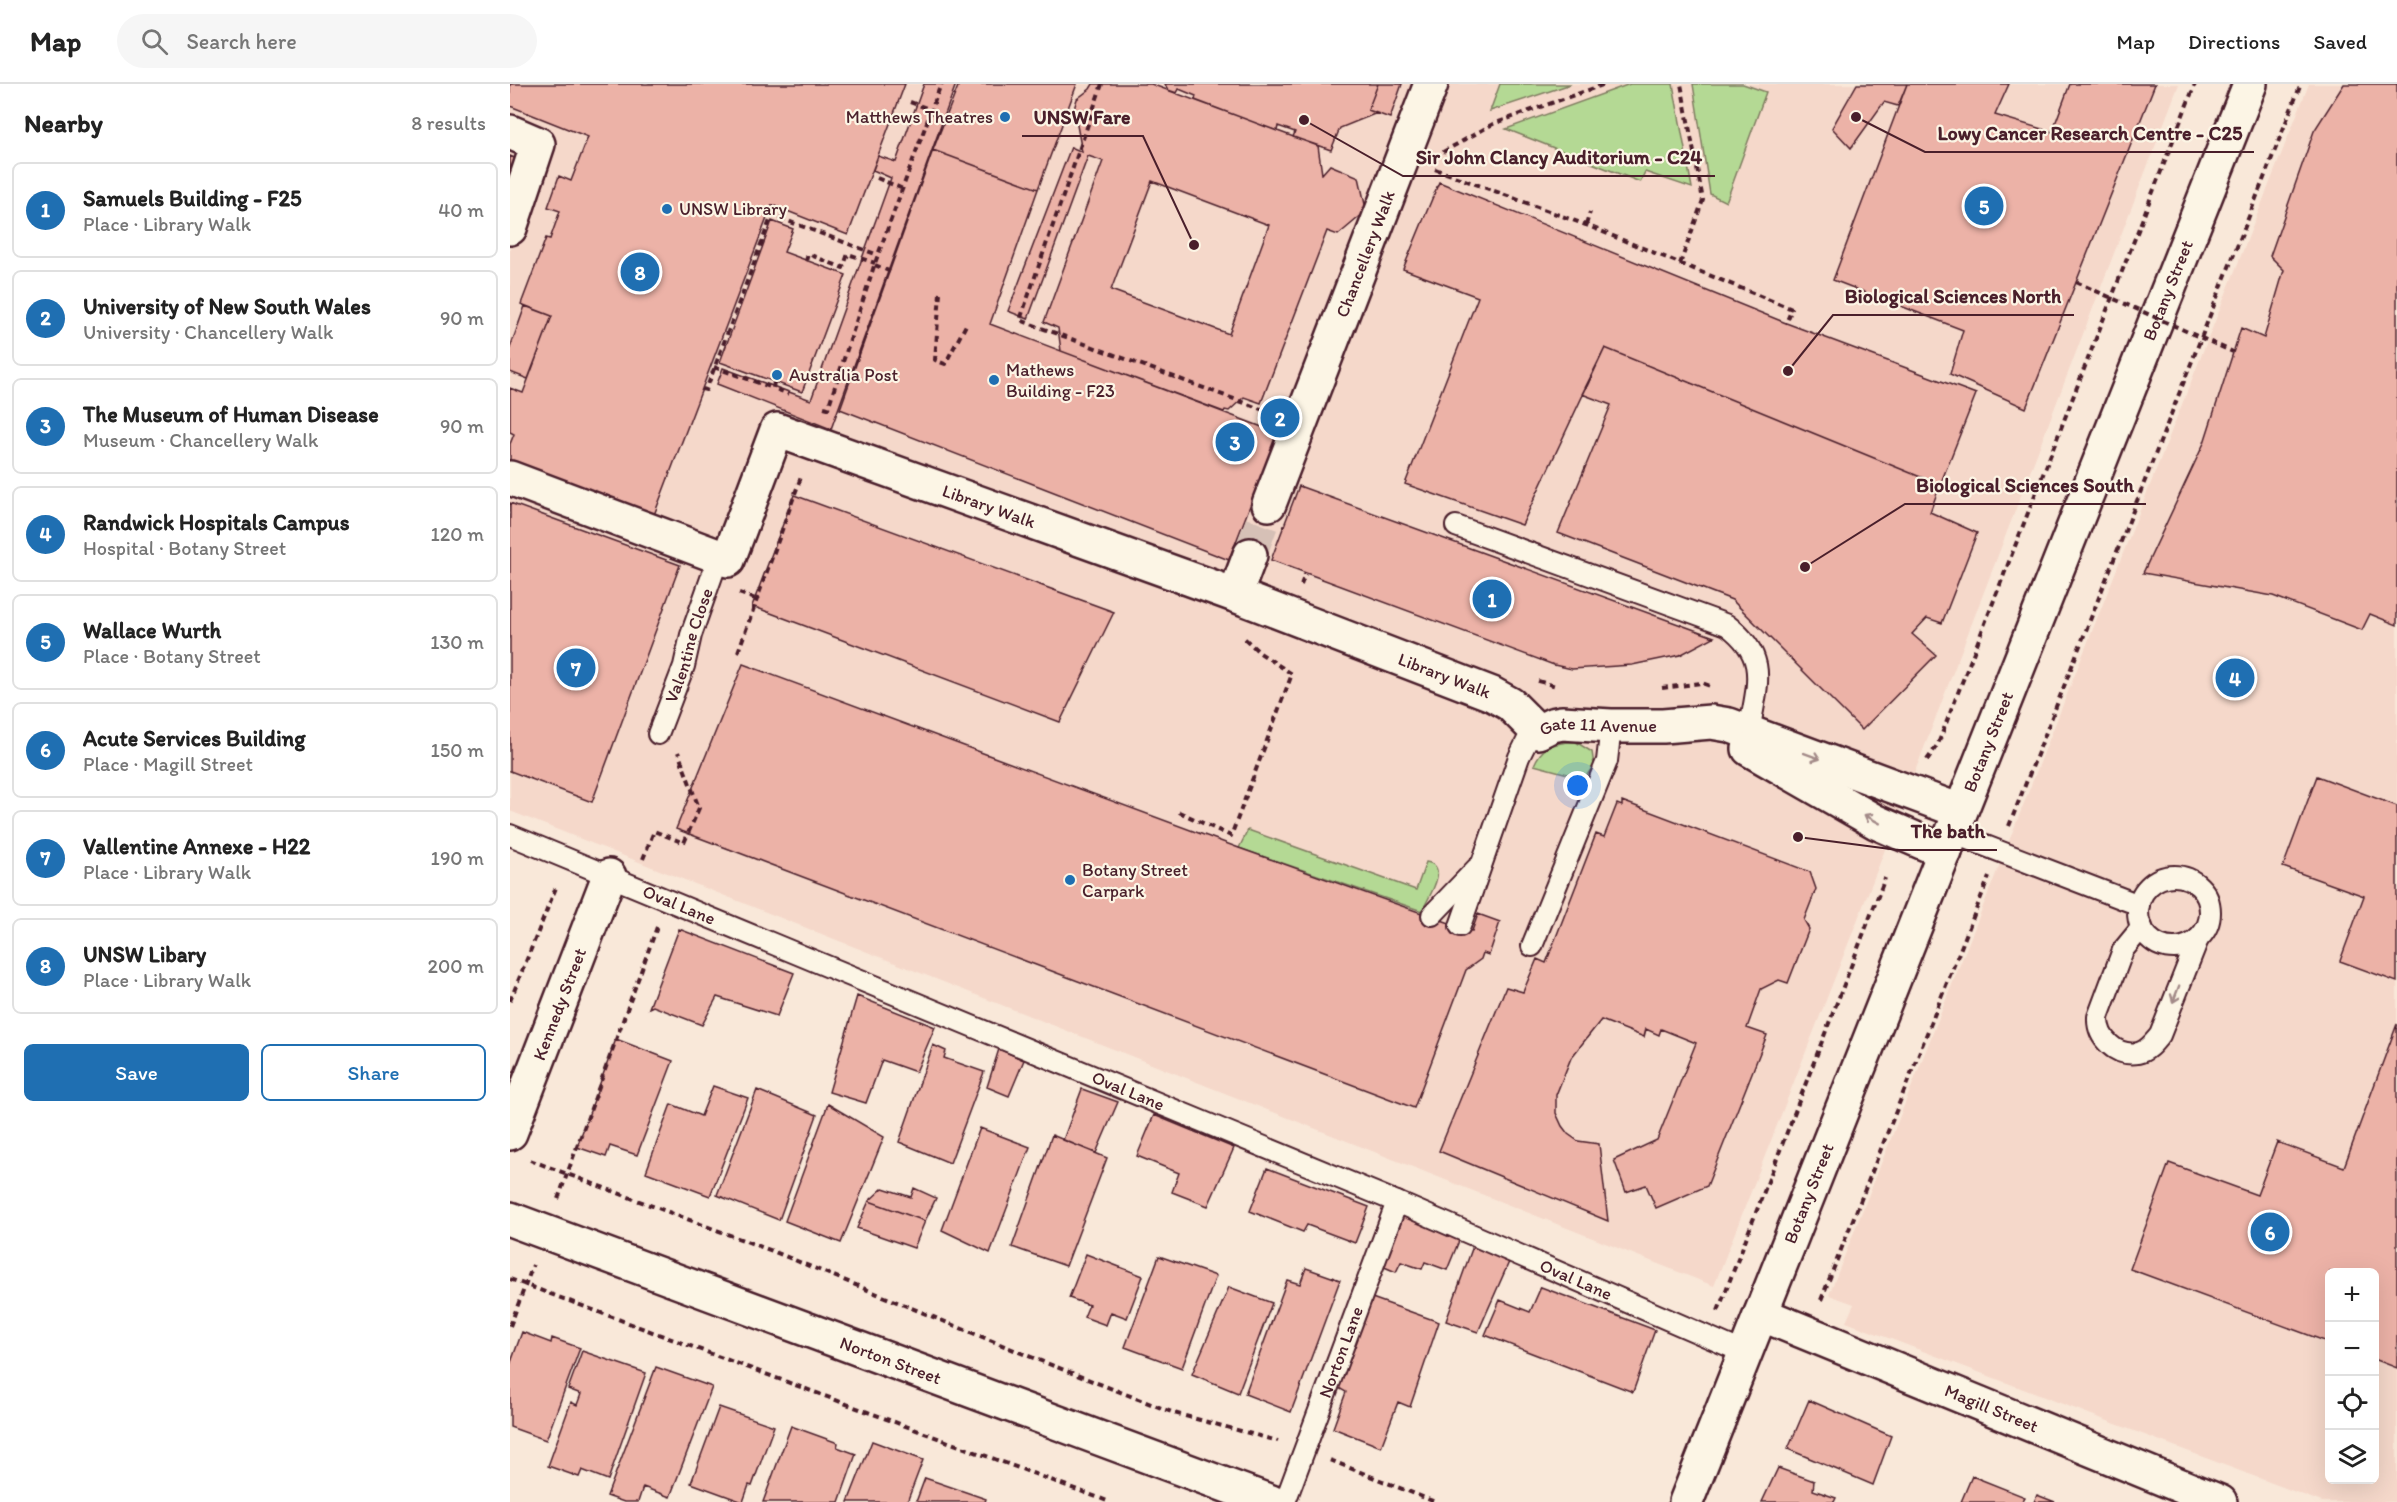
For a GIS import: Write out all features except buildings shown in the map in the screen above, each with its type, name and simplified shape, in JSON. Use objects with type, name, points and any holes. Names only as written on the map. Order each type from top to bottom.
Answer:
[{"type":"street","name":"Chancellery Walk","points":[[1269,504],[1299,423],[1413,161],[1431,84]]},
{"type":"street","name":"Botany Street","points":[[1686,1502],[2250,84]]},
{"type":"street","points":[[510,132],[538,144],[510,228]]},
{"type":"street","name":"Library Walk","points":[[719,556],[728,560],[777,430],[1235,595],[1492,694],[1510,704],[1538,732]]},
{"type":"street","points":[[510,478],[719,556]]},
{"type":"street","points":[[1235,595],[1250,555]]},
{"type":"street","name":"Gate 11 Avenue","points":[[1538,732],[1552,724],[1562,723],[1611,726],[1715,723],[1750,728],[1952,832]]},
{"type":"street","name":"Gate 11 Avenue","points":[[1750,728],[1882,825],[1952,832]]},
{"type":"street","name":"Kennedy Street","points":[[515,1145],[621,880]]},
{"type":"street","name":"Norton Street","points":[[510,1219],[1271,1502]]},
{"type":"street","name":"Magill Street","points":[[1761,1314],[2220,1502]]},
{"type":"lane","points":[[1456,526],[1726,625],[1741,638],[1756,662],[1758,677],[1750,728]]},
{"type":"lane","name":"Valentine Close","points":[[666,739],[691,635],[719,556]]},
{"type":"lane","points":[[1532,946],[1607,761],[1611,726]]},
{"type":"lane","name":"Gate 11 Avenue","points":[[1460,926],[1519,757],[1524,745],[1538,732]]},
{"type":"lane","points":[[1952,832],[2139,905]]},
{"type":"lane","name":"Oval Lane","points":[[510,835],[1397,1202],[1745,1353]]},
{"type":"lane","name":"Gate 11 Avenue","points":[[1432,915],[1481,864]]},
{"type":"lane","points":[[2142,927],[2123,950],[2098,1017],[2098,1028],[2102,1037],[2109,1045],[2123,1052],[2142,1052],[2160,1035],[2198,939],[2207,928],[2211,911],[2209,900],[2196,882],[2180,876],[2158,879],[2145,890],[2139,905],[2139,919],[2142,927],[2154,941],[2167,947],[2185,946],[2198,939]]},
{"type":"lane","name":"Norton Lane","points":[[1285,1502],[1397,1202]]},
{"type":"path","points":[[817,404],[828,408],[878,255],[942,84]]},
{"type":"path","points":[[1102,84],[1020,320],[1299,423]]},
{"type":"path","points":[[1413,161],[1493,124],[1605,84]]},
{"type":"path","points":[[1680,264],[1703,200],[1681,84]]},
{"type":"path","points":[[1924,762],[1931,757],[1938,744],[2195,84]]},
{"type":"path","points":[[2028,778],[2301,84]]},
{"type":"path","points":[[910,102],[932,110]]},
{"type":"path","points":[[1413,161],[1586,225],[1792,309],[1786,323]]},
{"type":"path","points":[[877,178],[903,189]]},
{"type":"path","points":[[1586,225],[1590,212]]},
{"type":"path","points":[[702,389],[706,390],[772,215],[878,255]]},
{"type":"path","points":[[806,261],[808,254],[843,268],[848,254],[891,273]]},
{"type":"path","points":[[2076,282],[2233,352]]},
{"type":"path","points":[[940,293],[935,360],[945,364],[966,325]]},
{"type":"path","points":[[714,367],[736,372],[795,396]]},
{"type":"path","points":[[773,388],[774,382]]},
{"type":"path","points":[[738,652],[803,470]]},
{"type":"path","points":[[1298,591],[1305,574]]},
{"type":"path","points":[[1179,812],[1231,836],[1292,674],[1260,653],[1242,636]]},
{"type":"path","points":[[1531,679],[1560,688]]},
{"type":"path","points":[[1659,689],[1702,683],[1750,728]]},
{"type":"path","points":[[621,880],[654,831],[684,843],[699,808],[666,739]]},
{"type":"path","points":[[510,1001],[567,858]]},
{"type":"path","points":[[1717,1314],[1885,878]]},
{"type":"path","points":[[510,1326],[667,900]]},
{"type":"path","points":[[1808,1333],[1974,913]]},
{"type":"path","points":[[515,1145],[567,1173],[775,1252],[973,1334],[1174,1413],[1283,1442],[1435,1502]]},
{"type":"path","points":[[510,1279],[1110,1502]]},
{"type":"shaded area","points":[[510,84],[2179,84],[1881,860],[1714,1286],[510,811]]},
{"type":"shaded area","points":[[2309,84],[2397,84],[2397,1502],[2322,1502],[1846,1322],[1854,1304],[1829,1295]]},
{"type":"green space","points":[[1500,84],[1571,84],[1490,111]]},
{"type":"green space","points":[[1630,84],[1673,84],[1692,188],[1645,172],[1640,182],[1506,129]]},
{"type":"green space","points":[[1693,84],[1743,84],[1766,92],[1726,202],[1710,194]]},
{"type":"green space","points":[[1576,742],[1592,752],[1594,765],[1587,775],[1579,777],[1534,765],[1547,748]]},
{"type":"green space","points":[[1248,830],[1416,890],[1426,862],[1433,864],[1437,869],[1436,883],[1422,911],[1239,848]]},
{"type":"tunnel","points":[[1250,555],[1269,504]]},
{"type":"place","name":"Matthews Theatres","points":[[1005,117]]},
{"type":"place","name":"Lowy Cancer Research Centre - C25","points":[[1856,117]]},
{"type":"place","name":"Sir John Clancy Auditorium - C24","points":[[1304,120]]},
{"type":"place","name":"Wallace Wurth","points":[[1984,206]]},
{"type":"place","name":"UNSW Library","points":[[667,209]]},
{"type":"place","name":"UNSW Fare","points":[[1194,245]]},
{"type":"place","name":"UNSW Libary","points":[[640,272]]},
{"type":"place","name":"Biological Sciences North","points":[[1788,371]]},
{"type":"place","name":"Australia Post","points":[[777,375]]},
{"type":"place","name":"Mathews Building - F23","points":[[994,380]]},
{"type":"place","name":"University of New South Wales","points":[[1280,418]]},
{"type":"place","name":"The Museum of Human Disease","points":[[1235,442]]},
{"type":"place","name":"Biological Sciences South","points":[[1805,567]]},
{"type":"place","name":"Samuels Building - F25","points":[[1492,599]]},
{"type":"place","name":"Vallentine Annexe - H22","points":[[576,668]]},
{"type":"place","name":"Randwick Hospitals Campus","points":[[2235,678]]},
{"type":"place","name":"The bath","points":[[1798,837]]},
{"type":"place","name":"Botany Street Carpark","points":[[1070,880]]},
{"type":"place","name":"Acute Services Building","points":[[2270,1232]]}]
